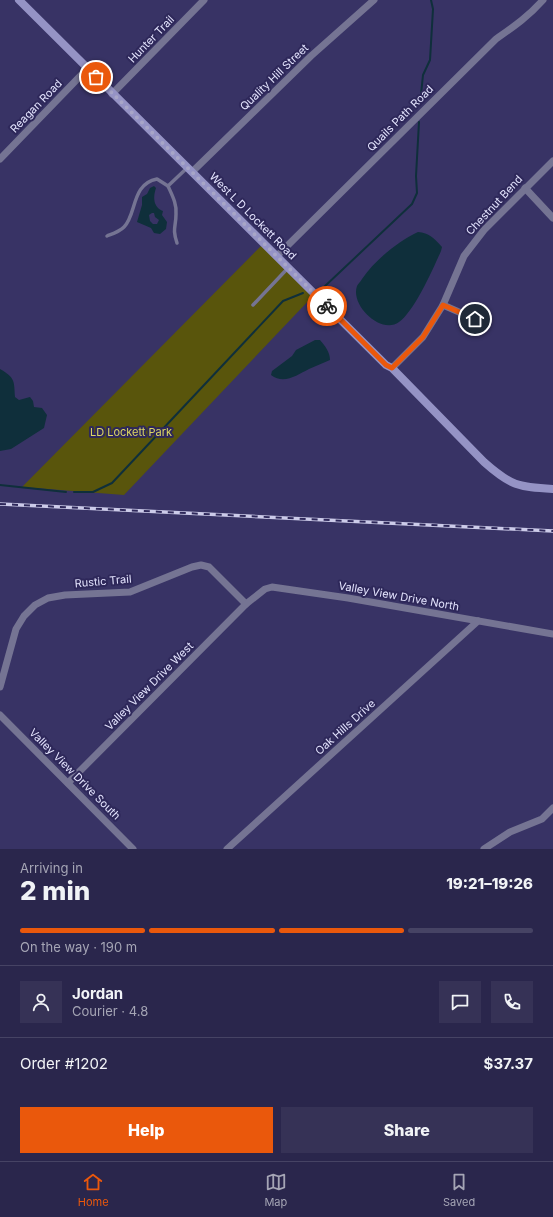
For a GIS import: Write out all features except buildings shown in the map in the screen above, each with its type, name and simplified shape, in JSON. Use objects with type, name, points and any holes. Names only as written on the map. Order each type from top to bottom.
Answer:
[{"type":"main road","name":"West L D Lockett Road","points":[[19,0],[88,68],[112,94],[499,475],[509,482],[525,487],[553,489]]},
{"type":"street","name":"Hunter Trail","points":[[112,94],[204,0]]},
{"type":"street","name":"Quality Hill Street","points":[[190,170],[311,56],[374,0]]},
{"type":"street","name":"Quails Path Road","points":[[277,256],[496,39],[518,24],[543,0]]},
{"type":"street","name":"Reagan Road","points":[[0,160],[88,68]]},
{"type":"street","name":"Chestnut Bend","points":[[392,368],[423,337],[443,305],[464,256],[484,230],[553,161]]},
{"type":"street","points":[[525,188],[553,218]]},
{"type":"street","points":[[443,305],[475,319]]},
{"type":"street","name":"Rustic Trail","points":[[0,687],[16,629],[24,616],[35,605],[48,598],[65,595],[130,592],[192,567],[201,565],[209,567],[246,604]]},
{"type":"street","name":"Valley View Drive North","points":[[246,604],[265,589],[272,587],[348,598],[553,634]]},
{"type":"street","name":"Valley View Drive West","points":[[68,784],[246,604]]},
{"type":"street","name":"Oak Hills Drive","points":[[227,849],[478,621]]},
{"type":"street","name":"Valley View Drive South","points":[[0,715],[133,849]]},
{"type":"street","points":[[484,849],[510,832],[542,819],[553,808]]},
{"type":"lane","points":[[168,186],[190,170]]},
{"type":"lane","points":[[106,236],[120,230],[125,226],[134,200],[147,183],[156,179],[168,186],[175,206],[176,214],[174,228],[176,243]]},
{"type":"lane","points":[[253,305],[289,267]]},
{"type":"green space","name":"LD Lockett Park","points":[[262,245],[313,296],[124,495],[22,487]]},
{"type":"water","points":[[154,186],[156,188],[154,195],[155,201],[157,207],[163,211],[162,215],[167,222],[166,229],[160,234],[154,233],[151,228],[137,222],[142,205],[142,197],[147,194],[150,188]],"holes":[[[154,213],[155,217],[159,220],[157,224],[153,224],[150,221],[149,215]]]},
{"type":"water","points":[[418,232],[431,236],[442,247],[441,251],[423,290],[405,317],[392,325],[384,325],[369,316],[362,309],[356,294],[357,286],[373,265],[387,252]]},
{"type":"water","points":[[315,340],[320,340],[324,345],[330,360],[290,378],[281,379],[271,375],[272,371],[292,356],[296,350]]},
{"type":"water","points":[[0,369],[9,375],[13,380],[15,397],[19,400],[30,397],[33,401],[34,407],[42,408],[47,415],[44,428],[11,449],[0,451]]},
{"type":"waterway","points":[[420,104],[423,75],[430,60],[433,9],[431,0]]},
{"type":"waterway","points":[[324,287],[412,204],[417,193],[416,176],[419,122]]},
{"type":"waterway","points":[[74,492],[93,492],[112,483],[283,301],[303,293]]},
{"type":"waterway","points":[[0,485],[66,492]]},
{"type":"railway","points":[[0,504],[553,531]]},
{"type":"way so far","points":[[96,77],[327,306]]},
{"type":"route","points":[[327,306],[386,365],[392,368],[423,337],[443,305],[475,319]]}]
